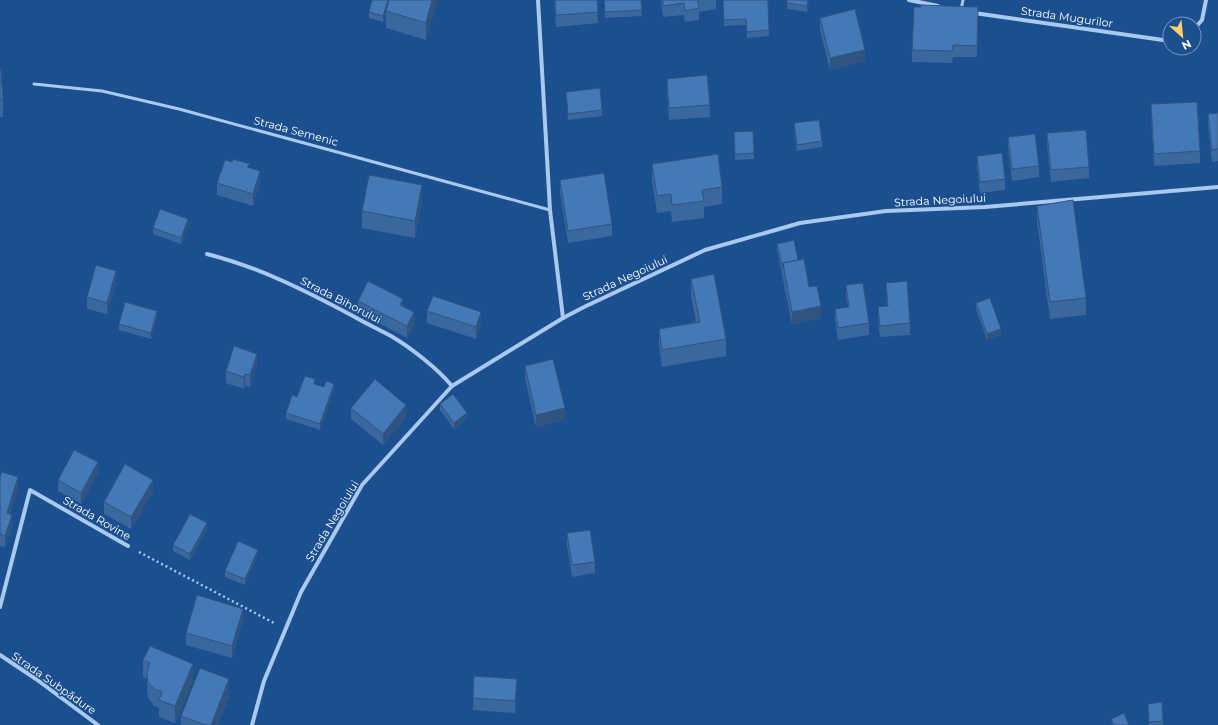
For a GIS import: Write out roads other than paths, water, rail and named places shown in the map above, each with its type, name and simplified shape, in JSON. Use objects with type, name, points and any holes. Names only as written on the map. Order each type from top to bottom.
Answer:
[{"type":"street","points":[[538,0],[550,210],[562,318]]},
{"type":"street","points":[[909,0],[946,8]]},
{"type":"street","points":[[1202,20],[1206,0]]},
{"type":"street","name":"Strada Mugurilor","points":[[954,10],[1162,40]]},
{"type":"street","name":"Strada Negoiului","points":[[252,725],[264,681],[301,592],[362,485],[452,386],[562,318],[705,250],[800,223],[886,211],[985,207],[1218,187]]},
{"type":"street","name":"Strada Bihorului","points":[[207,254],[228,259],[300,288],[392,336],[422,358],[447,379],[452,386]]},
{"type":"street","name":"Strada Rovine","points":[[0,607],[30,490],[128,546]]},
{"type":"street","name":"Strada Subpădure","points":[[0,655],[36,679],[98,725]]},
{"type":"lane","points":[[961,11],[963,0]]},
{"type":"lane","name":"Strada Semenic","points":[[34,84],[102,91],[179,109],[550,210]]}]
